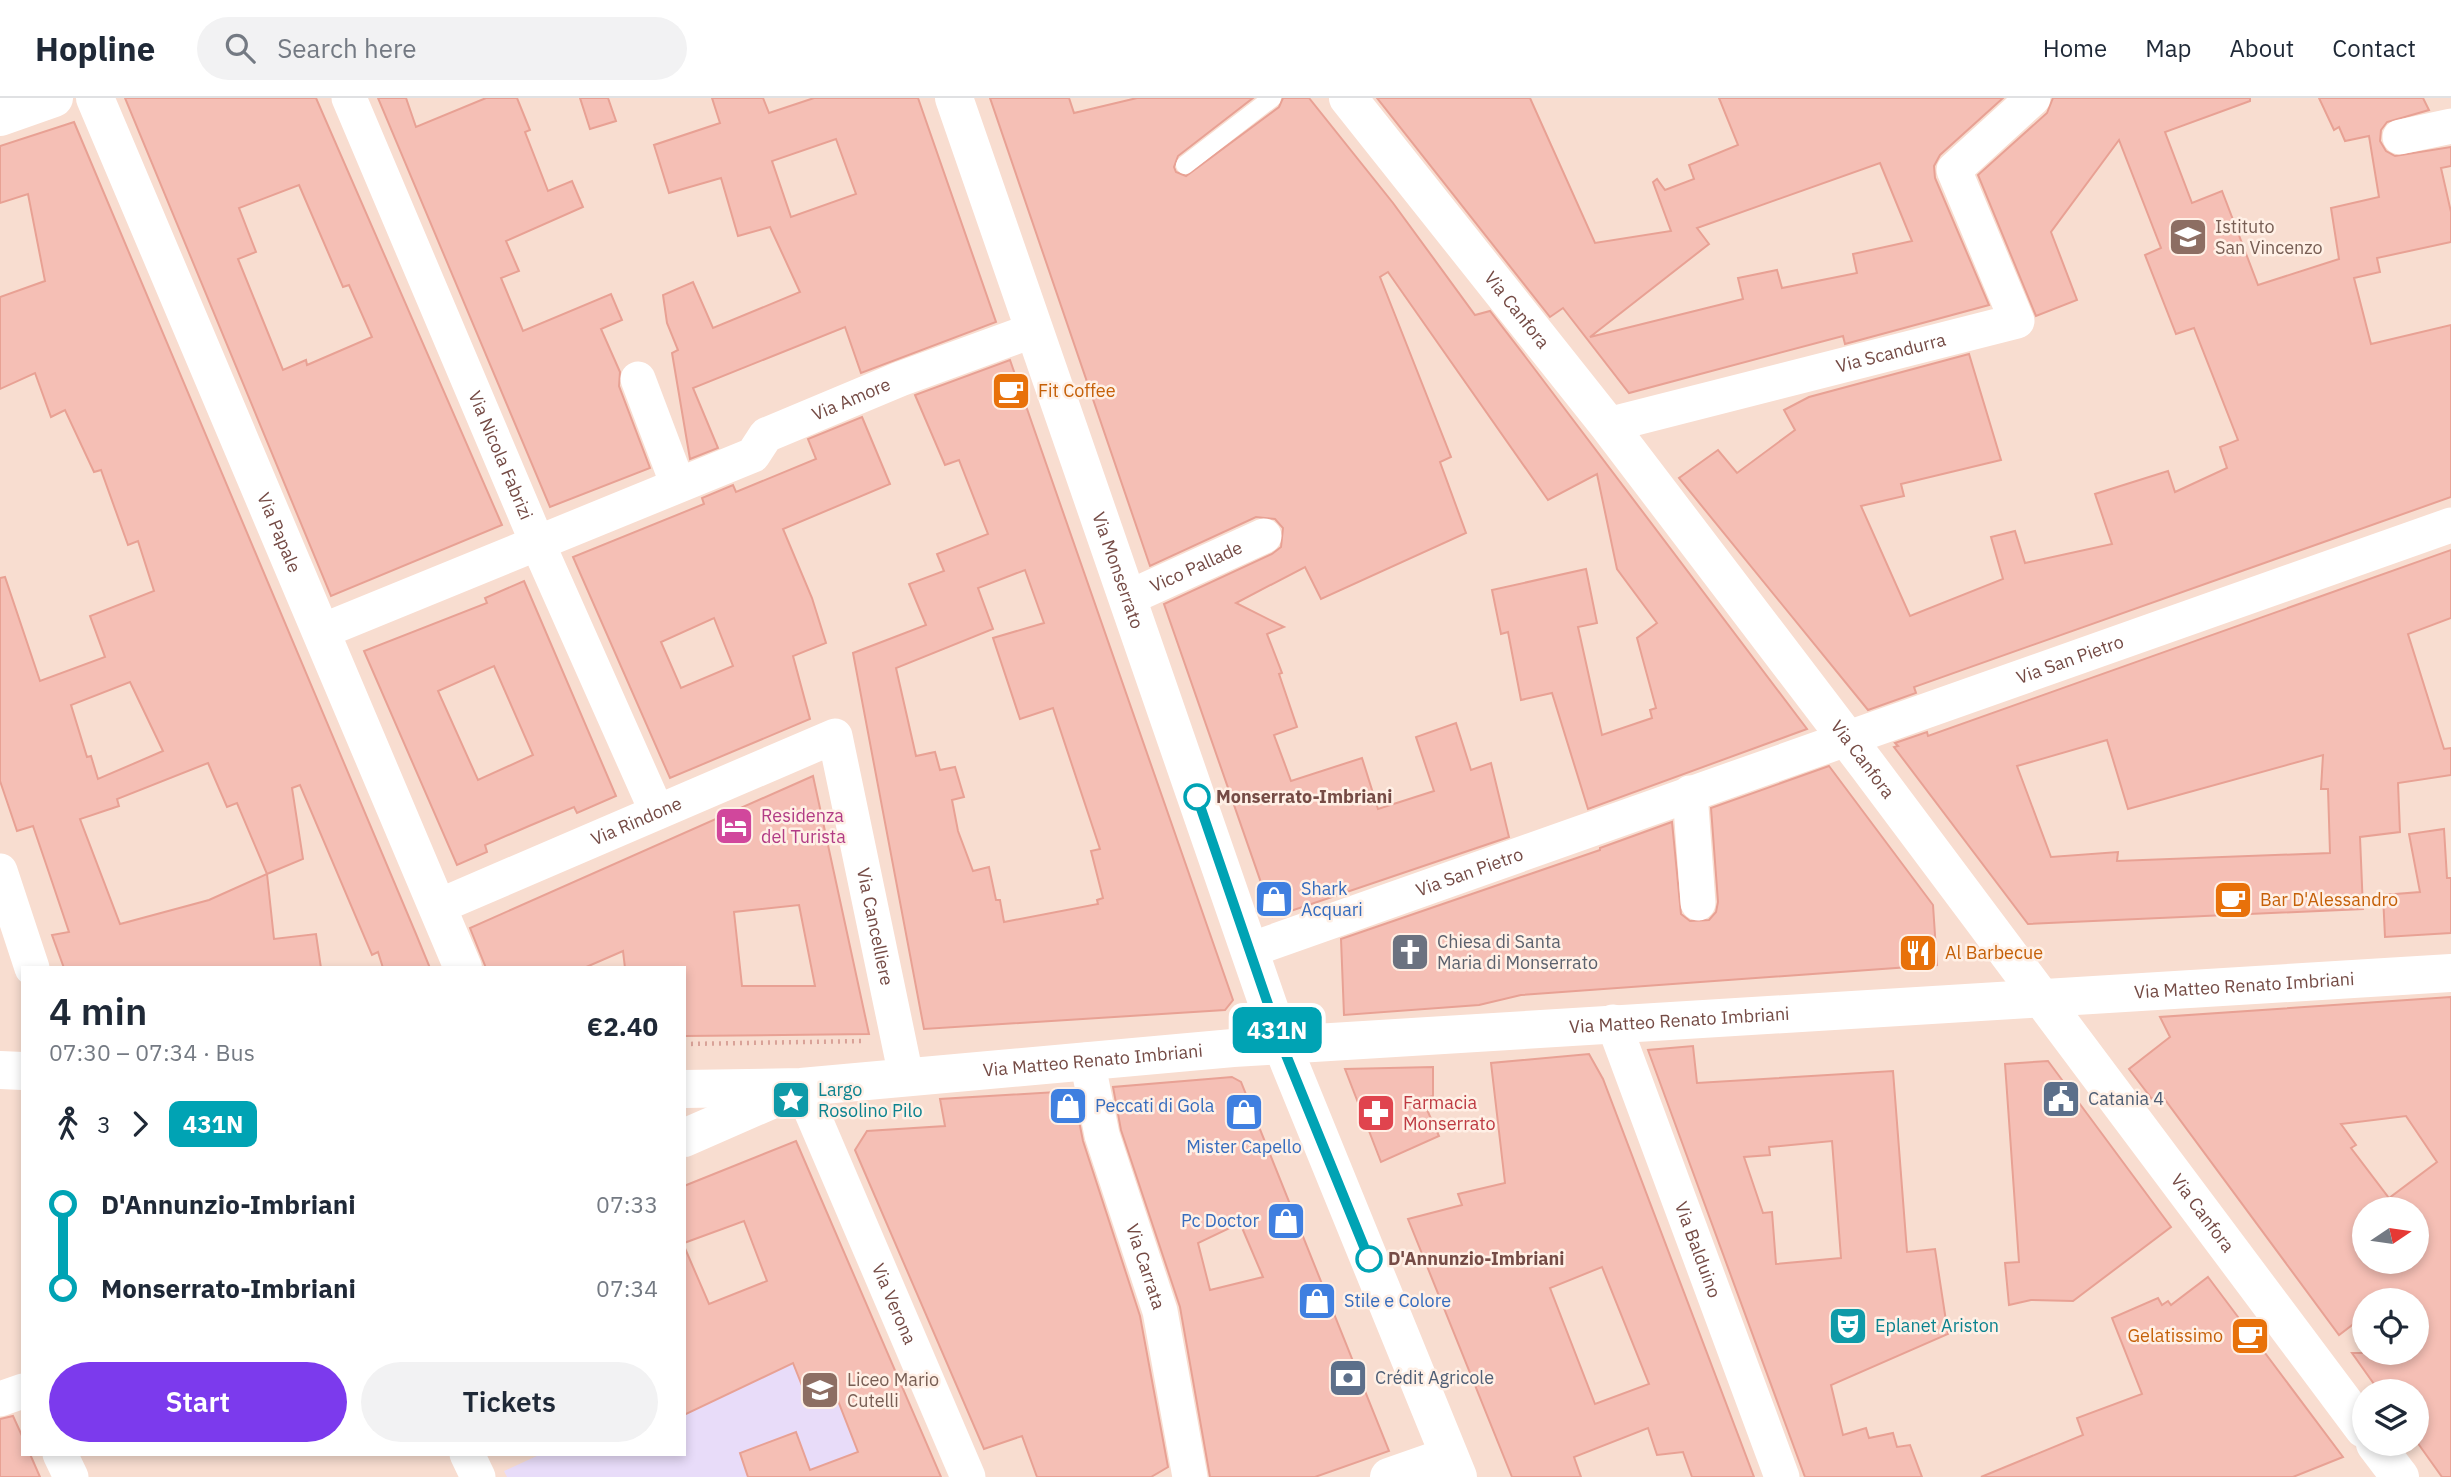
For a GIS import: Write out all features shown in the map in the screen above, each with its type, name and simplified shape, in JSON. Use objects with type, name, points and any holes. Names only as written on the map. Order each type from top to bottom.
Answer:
[{"type":"main road","points":[[8,109],[54,98]]},
{"type":"main road","name":"Via Papale","points":[[95,98],[462,966]]},
{"type":"main road","name":"Via Monserrato","points":[[954,98],[1282,1045],[1453,1467]]},
{"type":"main road","name":"Via Canfora","points":[[1348,98],[1608,425],[1847,738],[2352,1413]]},
{"type":"main road","name":"Via Matteo Renato Imbriani","points":[[801,1087],[1087,1060],[1613,1022],[2451,973]]},
{"type":"main road","points":[[0,1070],[21,1071]]},
{"type":"main road","points":[[686,1089],[801,1087]]},
{"type":"main road","points":[[686,1137],[801,1087]]},
{"type":"main road","points":[[1389,1477],[1453,1467]]},
{"type":"street","name":"Via Nicola Fabrizi","points":[[349,98],[537,542],[657,812]]},
{"type":"street","name":"Via Scandurra","points":[[1608,425],[2017,321],[1954,170],[2033,98]]},
{"type":"street","points":[[2400,137],[2451,126]]},
{"type":"street","name":"Via Amore","points":[[320,632],[753,455],[766,435],[900,379],[1034,330]]},
{"type":"street","points":[[638,379],[678,485]]},
{"type":"street","name":"Via San Pietro","points":[[1250,950],[2451,525]]},
{"type":"street","name":"Vico Pallade","points":[[1128,598],[1264,536]]},
{"type":"street","name":"Via Rindone","points":[[437,907],[835,736]]},
{"type":"street","name":"Via Cancelliere","points":[[835,736],[906,1076]]},
{"type":"street","points":[[1690,793],[1698,903]]},
{"type":"street","points":[[0,871],[31,966]]},
{"type":"street","name":"Via Balduino","points":[[1613,1022],[1782,1477]]},
{"type":"street","name":"Via Carrata","points":[[1087,1060],[1102,1135],[1160,1311],[1190,1477]]},
{"type":"street","name":"Via Verona","points":[[801,1087],[968,1477]]},
{"type":"street","points":[[0,1399],[21,1392]]},
{"type":"street","points":[[62,1456],[71,1477]]},
{"type":"street","points":[[468,1456],[478,1477]]},
{"type":"lane","points":[[1185,165],[1272,98]]},
{"type":"path","points":[[686,1044],[875,1041]]},
{"type":"shaded area","points":[[0,98],[2451,98],[2451,1477],[0,1477]]},
{"type":"shaded area","name":"Liceo Mario Cutelli","points":[[865,1300],[941,1477],[507,1477],[504,1471],[537,1456],[686,1456],[686,1414],[772,1373],[763,1346]]},
{"type":"building","points":[[125,98],[316,98],[502,525],[331,596]],"holes":[[[299,185],[343,287],[349,285],[372,337],[307,365],[306,360],[283,370],[238,259],[256,252],[239,208]]]},
{"type":"building","points":[[378,98],[406,98],[416,127],[486,98],[517,98],[530,130],[525,132],[548,191],[572,181],[583,207],[506,241],[519,271],[501,278],[523,331],[611,294],[622,320],[601,329],[620,372],[619,386],[650,468],[550,507]]},
{"type":"building","points":[[580,98],[608,98],[616,121],[590,129]]},
{"type":"building","points":[[712,98],[763,98],[769,113],[814,98],[918,98],[996,322],[861,373],[845,327],[693,388],[718,448],[690,459],[672,353],[678,350],[667,323],[663,295],[693,282],[713,328],[800,292],[770,227],[738,236],[721,178],[669,193],[654,145],[720,123]],"holes":[[[836,139],[856,194],[791,217],[772,161]]]},
{"type":"building","points":[[990,98],[1069,98],[1074,113],[1137,98],[1253,98],[1178,156],[1174,167],[1176,172],[1186,176],[1279,107],[1283,98],[1309,98],[1393,203],[1475,315],[1490,311],[1807,729],[1588,809],[1552,693],[1521,700],[1508,632],[1501,634],[1492,590],[1586,569],[1597,623],[1578,627],[1602,735],[1652,718],[1650,710],[1656,708],[1637,638],[1657,623],[1617,569],[1597,474],[1548,500],[1388,272],[1380,277],[1451,457],[1440,462],[1466,533],[1321,599],[1305,567],[1236,603],[1284,627],[1267,634],[1282,673],[1279,674],[1297,727],[1274,735],[1291,781],[1362,758],[1378,809],[1434,791],[1416,737],[1456,723],[1471,770],[1491,763],[1509,837],[1273,917],[1164,604],[1272,554],[1281,547],[1283,528],[1275,519],[1256,517],[1150,566]]},
{"type":"building","points":[[1377,98],[1530,98],[1595,243],[1671,231],[1653,182],[1657,179],[1665,190],[1694,179],[1689,165],[1738,145],[1719,98],[2003,98],[1940,155],[1934,166],[1935,178],[1989,305],[1845,344],[1843,336],[1629,393],[1563,308],[1550,317]],"holes":[[[1880,163],[1912,241],[1853,254],[1857,273],[1782,288],[1777,270],[1738,278],[1743,299],[1590,337],[1709,244],[1697,228]]]},
{"type":"building","points":[[2053,98],[2250,98],[2250,101],[2165,132],[2192,203],[2222,191],[2258,285],[2339,259],[2331,208],[2379,197],[2369,136],[2345,141],[2339,127],[2334,130],[2319,98],[2423,98],[2429,110],[2387,122],[2381,130],[2380,141],[2386,151],[2395,156],[2451,147],[2451,166],[2441,168],[2451,212],[2451,242],[2377,258],[2380,272],[2354,278],[2371,344],[2451,325],[2451,497],[1914,687],[1916,693],[1868,710],[1679,478],[1718,450],[1737,473],[1795,430],[1784,410],[1809,397],[1969,354],[2001,460],[1901,484],[1904,496],[1861,506],[1910,616],[2003,579],[1991,537],[2015,531],[2025,563],[2112,544],[2095,494],[2168,471],[2175,492],[2227,468],[2220,447],[2238,440],[2194,328],[2176,334],[2145,255],[2161,248],[2119,140],[2051,232],[2077,300],[2036,316],[1978,175],[2047,113]]},
{"type":"building","points":[[74,122],[429,966],[382,966],[378,952],[372,955],[300,785],[292,788],[303,859],[267,874],[274,939],[316,934],[321,966],[63,966],[52,935],[69,932],[33,826],[17,831],[0,781],[0,578],[5,577],[40,681],[105,657],[90,616],[154,591],[138,541],[128,545],[101,470],[94,472],[65,410],[51,417],[35,373],[0,389],[0,297],[45,281],[28,194],[0,203],[0,146]],"holes":[[[130,682],[163,751],[98,779],[91,756],[87,757],[71,705]],[[208,763],[227,807],[237,803],[267,874],[209,900],[120,924],[80,819],[119,806],[117,799]]]},
{"type":"building","points":[[1010,360],[1233,1000],[1225,1010],[924,1029],[853,653],[926,625],[909,584],[944,571],[937,554],[988,534],[959,460],[945,465],[915,395]],"holes":[[[1025,570],[1044,623],[993,638],[1020,719],[1053,708],[1100,849],[1091,851],[1103,898],[1097,900],[1098,904],[1004,922],[989,867],[973,871],[958,831],[952,800],[964,797],[955,767],[940,770],[935,752],[916,756],[896,668],[993,629],[978,588]]]},
{"type":"building","points":[[862,417],[890,484],[783,529],[812,598],[826,643],[793,656],[810,719],[670,778],[573,557],[704,504],[702,498],[733,485],[736,492],[816,459],[808,439]],"holes":[[[714,618],[733,666],[681,688],[661,642]]]},
{"type":"building","points":[[2451,550],[2451,618],[2408,634],[2444,749],[2451,748],[2451,775],[2398,783],[2400,832],[2360,837],[2363,909],[2028,924],[1894,747],[1898,746],[1895,743],[1927,732],[1928,736]],"holes":[[[2107,740],[2128,809],[2323,755],[2321,789],[2328,789],[2330,853],[2117,861],[2118,852],[2051,857],[2017,766]]]},
{"type":"building","points":[[524,581],[616,796],[577,813],[574,807],[485,845],[487,852],[457,865],[364,651],[487,603],[485,598]],"holes":[[[494,666],[533,755],[478,780],[438,691]]]},
{"type":"building","points":[[1829,766],[1933,905],[1937,965],[1521,995],[1479,1005],[1344,1015],[1341,939],[1600,850],[1672,822],[1681,914],[1690,921],[1709,920],[1716,912],[1718,902],[1711,808]]},
{"type":"building","points":[[813,776],[869,1034],[686,1036],[686,966],[625,966],[623,951],[589,966],[485,966],[470,928]],"holes":[[[799,905],[815,986],[742,986],[734,912]]]},
{"type":"building","points":[[2444,829],[2447,878],[2451,878],[2451,933],[2385,937],[2383,895],[2420,892],[2409,834]]},
{"type":"building","points":[[2451,997],[2451,1477],[2442,1477],[2427,1456],[2429,1379],[2370,1379],[2361,1365],[2429,1365],[2429,1288],[2352,1288],[2352,1325],[2339,1335],[2160,1093],[2152,1099],[2129,1069],[2170,1037],[2160,1017]],"holes":[[[2406,1116],[2437,1162],[2390,1197],[2429,1197],[2429,1274],[2352,1274],[2352,1197],[2388,1197],[2351,1148],[2356,1145],[2341,1124]]]},
{"type":"building","points":[[1693,1046],[1697,1083],[1893,1071],[1907,1252],[1935,1249],[1948,1334],[1831,1385],[1843,1435],[1866,1428],[1869,1438],[1893,1433],[1897,1447],[1910,1445],[1922,1477],[1805,1477],[1648,1050]],"holes":[[[1832,1141],[1841,1258],[1776,1264],[1772,1212],[1763,1213],[1744,1157],[1770,1155],[1769,1147]]]},
{"type":"building","points":[[1589,1054],[1603,1079],[1754,1477],[1692,1477],[1683,1452],[1657,1455],[1648,1428],[1574,1457],[1581,1477],[1512,1477],[1408,1219],[1462,1205],[1458,1194],[1505,1183],[1491,1063]],"holes":[[[1602,1267],[1649,1384],[1595,1404],[1550,1288]]]},
{"type":"building","points":[[2048,1061],[2171,1227],[2073,1301],[2031,1300],[2009,1305],[2005,1263],[2019,1262],[2005,1064]]},
{"type":"building","points":[[1433,1067],[1433,1096],[1422,1099],[1439,1136],[1381,1162],[1345,1069]]},
{"type":"building","points":[[1232,1077],[1241,1082],[1389,1451],[1315,1477],[1210,1477],[1180,1307],[1121,1130],[1113,1087]],"holes":[[[1240,1223],[1263,1277],[1210,1290],[1198,1243]]]},
{"type":"building","points":[[1073,1091],[1083,1141],[1140,1316],[1168,1467],[1151,1477],[1037,1477],[1022,1436],[984,1449],[855,1150],[867,1131],[945,1126],[940,1099]]},
{"type":"building","points":[[796,1141],[941,1477],[748,1477],[740,1453],[796,1432],[810,1470],[858,1452],[833,1388],[807,1398],[793,1363],[686,1414],[686,1251],[709,1304],[767,1281],[744,1221],[686,1242],[686,1185]]},
{"type":"building","points":[[2208,1277],[2343,1457],[2293,1477],[1981,1477],[2083,1435],[2077,1418],[2142,1394],[2112,1318],[2158,1298],[2162,1305],[2168,1301],[2171,1305]]},
{"type":"building","points":[[13,1416],[21,1434],[21,1456],[31,1456],[40,1477],[0,1477],[0,1419]]},
{"type":"bus line","name":"431N","points":[[1197,797],[1282,1045],[1369,1259]]},
{"type":"place","name":"Istituto San Vincenzo","points":[[2188,237]]},
{"type":"place","name":"Fit Coffee","points":[[1011,391]]},
{"type":"place","name":"Monserrato-Imbriani","points":[[1197,797]]},
{"type":"place","name":"Residenza del Turista","points":[[734,826]]},
{"type":"place","name":"Shark Acquari","points":[[1274,899]]},
{"type":"place","name":"Bar D'Alessandro","points":[[2233,900]]},
{"type":"place","name":"Chiesa di Santa Maria di Monserrato","points":[[1410,952]]},
{"type":"place","name":"Al Barbecue","points":[[1918,953]]},
{"type":"place","name":"Catania 4","points":[[2061,1099]]},
{"type":"place","name":"Largo Rosolino Pilo","points":[[791,1100]]},
{"type":"place","name":"Peccati di Gola","points":[[1068,1106]]},
{"type":"place","name":"Mister Capello","points":[[1244,1112]]},
{"type":"place","name":"Farmacia Monserrato","points":[[1376,1113]]},
{"type":"place","name":"Pc Doctor","points":[[1286,1221]]},
{"type":"place","name":"D'Annunzio-Imbriani","points":[[1369,1259]]},
{"type":"place","name":"Stile e Colore","points":[[1317,1301]]},
{"type":"place","name":"Eplanet Ariston","points":[[1848,1326]]},
{"type":"place","name":"Gelatissimo","points":[[2250,1336]]},
{"type":"place","name":"Crédit Agricole","points":[[1348,1378]]},
{"type":"place","name":"Liceo Mario Cutelli","points":[[820,1390]]}]
